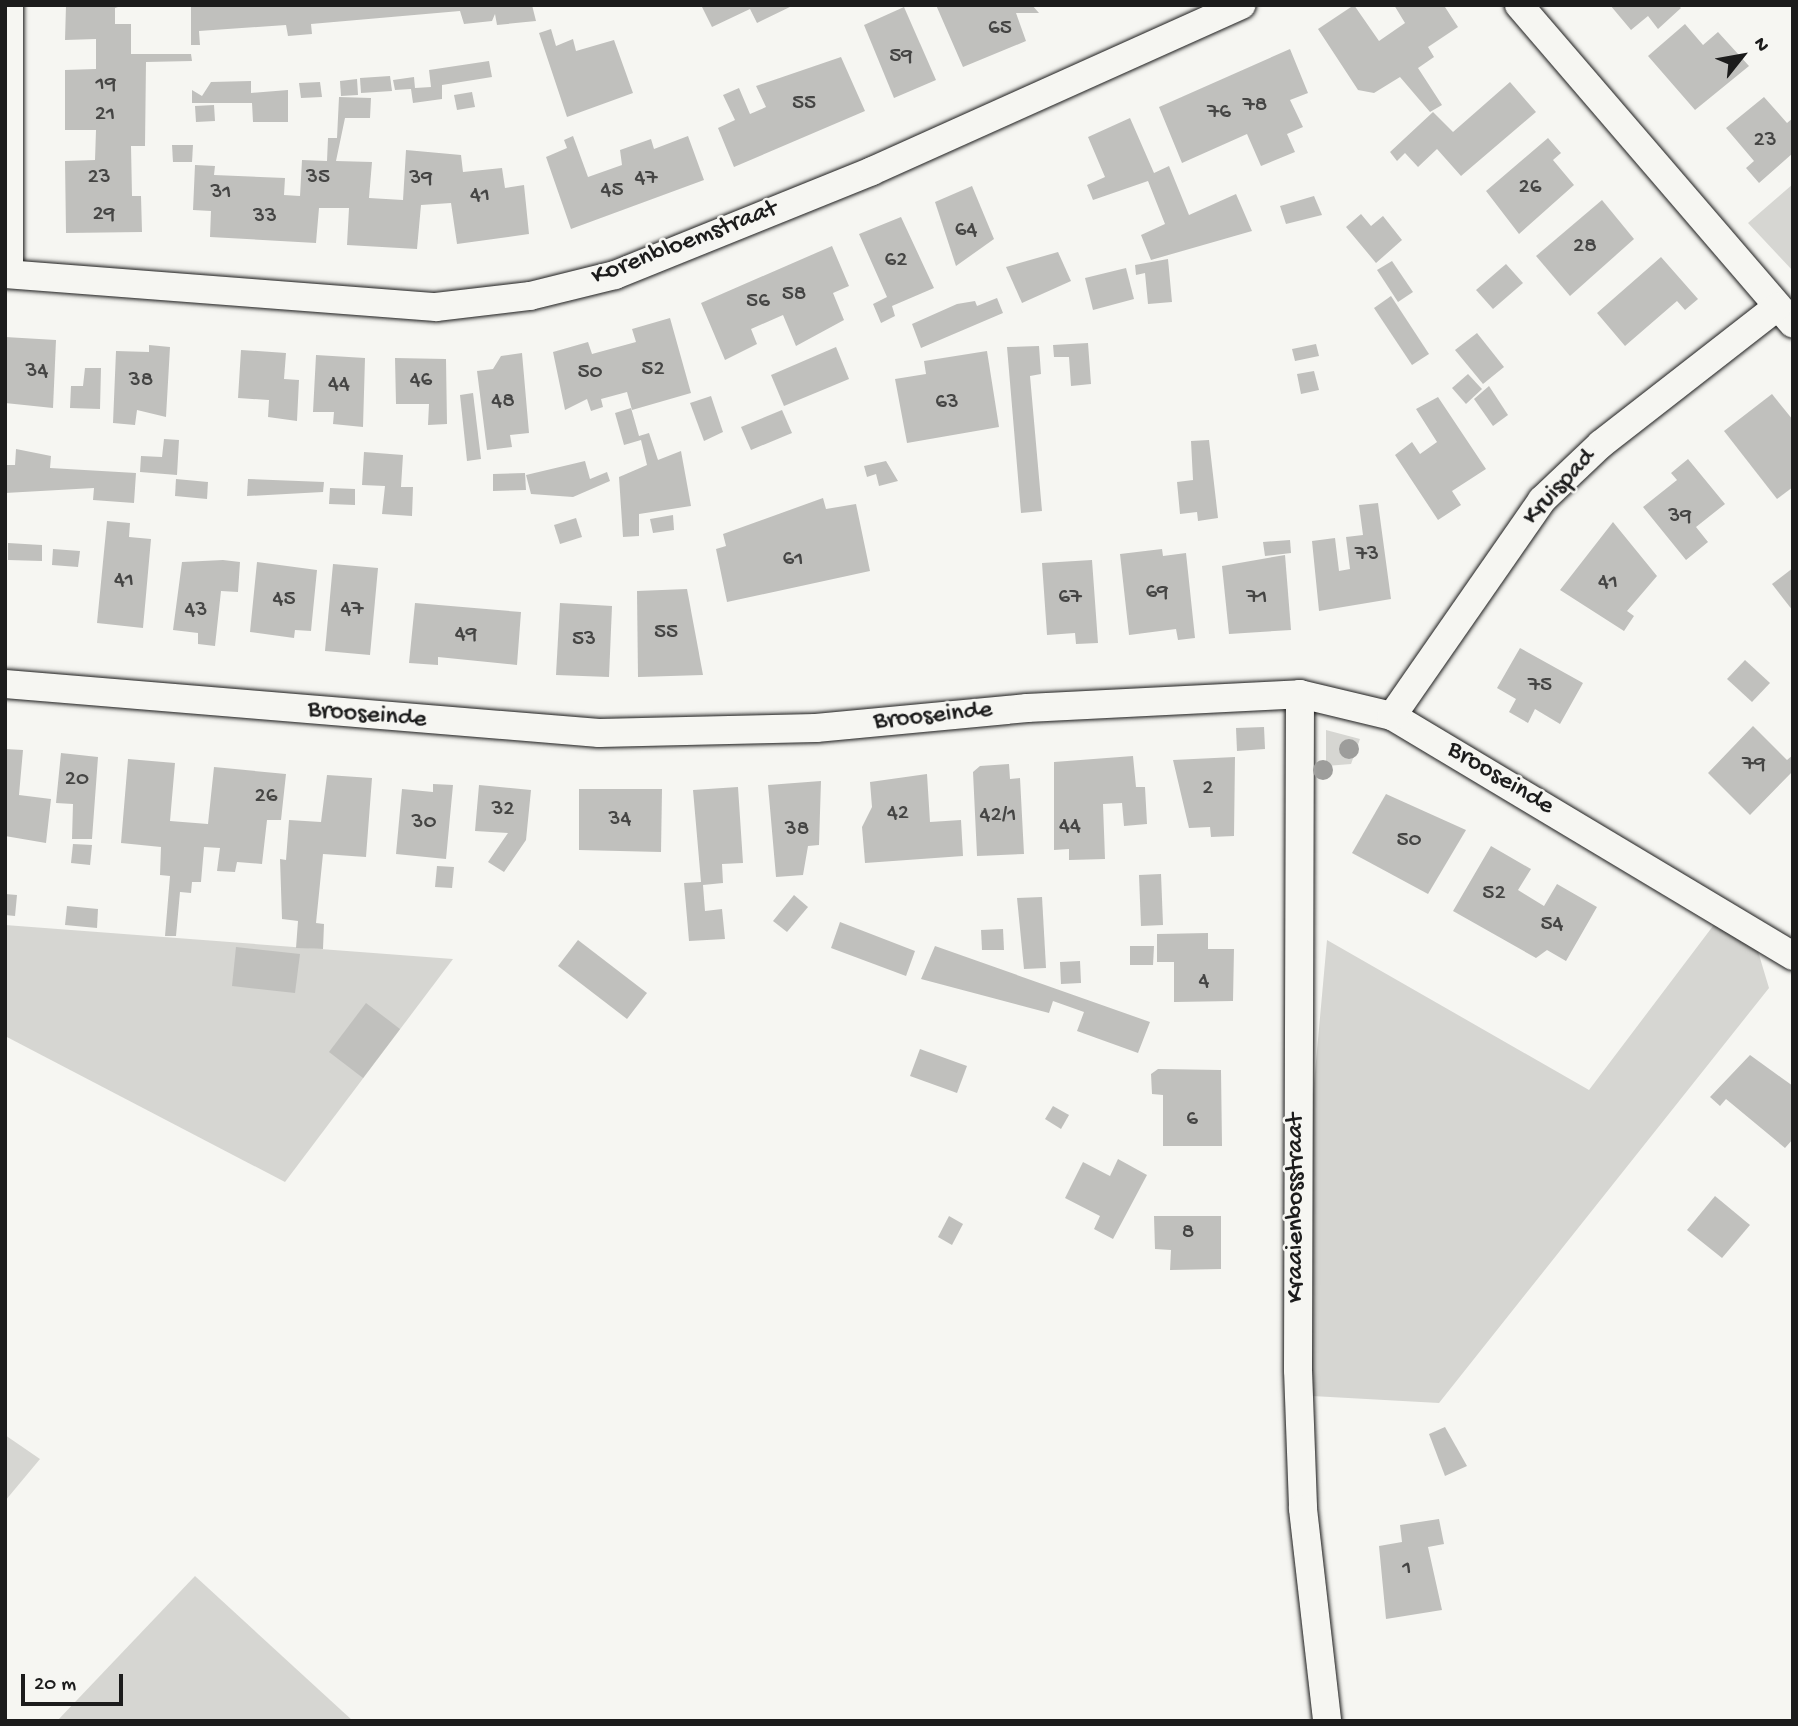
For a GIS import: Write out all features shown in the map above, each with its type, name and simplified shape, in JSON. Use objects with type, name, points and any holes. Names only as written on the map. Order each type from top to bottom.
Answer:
[{"type":"street","points":[[7,274],[9,5]]},
{"type":"street","name":"Korenbloemstraat","points":[[7,274],[436,307],[530,296],[615,275],[833,187],[1241,5]]},
{"type":"street","name":"Kruispad","points":[[1392,716],[1542,500],[1601,444],[1785,315],[1519,5]]},
{"type":"street","name":"Brooseinde","points":[[5,684],[599,733],[816,728],[1027,708],[1300,694],[1392,716],[1793,956]]},
{"type":"street","name":"Kraaienbosstraat","points":[[1300,694],[1297,1370],[1303,1509],[1326,1721]]},
{"type":"shaded area","points":[[1793,184],[1793,271],[1748,223]]},
{"type":"shaded area","points":[[1326,730],[1360,739],[1351,764],[1326,766]]},
{"type":"shaded area","points":[[1716,922],[1757,948],[1769,988],[1439,1403],[1312,1396],[1307,1161],[1327,940],[1589,1090]]},
{"type":"shaded area","points":[[5,925],[453,959],[285,1182],[5,1036]]},
{"type":"shaded area","points":[[5,1435],[40,1459],[5,1501]]},
{"type":"shaded area","points":[[195,1576],[353,1721],[57,1721]]},
{"type":"building","points":[[66,5],[124,5],[115,8],[115,24],[131,24],[131,54],[191,54],[192,61],[146,62],[145,146],[131,146],[132,196],[141,196],[142,232],[66,233],[65,161],[95,160],[96,130],[65,130],[65,70],[96,69],[96,39],[65,40]]},
{"type":"building","points":[[191,5],[532,5],[536,21],[497,25],[495,14],[492,21],[464,24],[460,11],[311,24],[312,34],[288,36],[286,25],[199,31],[200,45],[191,45]]},
{"type":"building","points":[[701,5],[794,5],[757,23],[750,9],[712,27]]},
{"type":"building","points":[[936,5],[1032,5],[1039,13],[1016,13],[1026,41],[963,67]]},
{"type":"building","points":[[1354,5],[1379,41],[1405,23],[1394,5],[1445,7],[1458,27],[1428,47],[1434,57],[1418,68],[1442,105],[1430,112],[1400,77],[1374,93],[1358,90],[1318,29]]},
{"type":"building","points":[[1610,5],[1678,5],[1681,8],[1658,29],[1648,16],[1631,30]]},
{"type":"building","points":[[904,7],[936,80],[894,98],[864,25]]},
{"type":"building","points":[[1685,24],[1703,45],[1718,32],[1749,66],[1695,110],[1648,56]]},
{"type":"building","points":[[551,29],[556,46],[573,39],[576,51],[614,40],[633,93],[567,117],[539,33]]},
{"type":"building","points":[[1290,49],[1308,93],[1290,100],[1303,127],[1287,134],[1295,152],[1261,166],[1247,134],[1182,163],[1159,107]]},
{"type":"building","points":[[841,57],[865,111],[734,167],[718,128],[735,120],[723,95],[739,88],[750,114],[766,107],[756,86]]},
{"type":"building","points":[[489,61],[492,77],[442,85],[442,99],[413,103],[411,89],[395,90],[393,80],[414,77],[415,88],[431,87],[429,70]]},
{"type":"building","points":[[390,76],[392,91],[361,93],[360,78]]},
{"type":"building","points":[[357,79],[358,95],[341,96],[340,81]]},
{"type":"building","points":[[251,81],[251,93],[288,90],[288,122],[253,122],[252,103],[192,103],[192,90],[202,96],[211,82]]},
{"type":"building","points":[[320,82],[322,97],[301,98],[299,83]]},
{"type":"building","points":[[1510,82],[1536,112],[1461,176],[1437,149],[1418,167],[1405,153],[1397,161],[1390,152],[1433,112],[1453,132]]},
{"type":"building","points":[[472,92],[475,107],[457,110],[454,95]]},
{"type":"building","points":[[339,97],[371,98],[370,118],[345,118],[336,161],[372,162],[369,198],[403,200],[406,150],[461,155],[463,172],[502,168],[505,188],[524,185],[529,234],[457,244],[451,203],[421,205],[417,249],[347,245],[349,208],[319,208],[316,243],[210,237],[211,211],[193,210],[195,165],[215,166],[214,175],[285,178],[284,195],[300,196],[302,160],[327,161],[328,138],[337,138]]},
{"type":"building","points":[[1764,97],[1787,123],[1793,118],[1793,153],[1759,183],[1746,168],[1754,161],[1726,128]]},
{"type":"building","points":[[214,105],[215,121],[196,122],[195,106]]},
{"type":"building","points":[[1130,118],[1154,173],[1169,166],[1189,215],[1236,194],[1252,231],[1151,260],[1141,235],[1165,224],[1148,181],[1093,200],[1087,185],[1105,177],[1088,137]]},
{"type":"building","points":[[573,136],[588,177],[622,165],[620,150],[651,139],[654,149],[688,136],[704,180],[571,229],[546,157],[567,148],[564,140]]},
{"type":"building","points":[[1548,138],[1561,153],[1553,160],[1574,185],[1519,234],[1486,191]]},
{"type":"building","points":[[172,145],[193,145],[192,162],[173,162]]},
{"type":"building","points":[[972,186],[994,239],[956,266],[935,202]]},
{"type":"building","points":[[1314,196],[1322,215],[1286,224],[1280,206]]},
{"type":"building","points":[[1602,200],[1634,239],[1570,296],[1536,256]]},
{"type":"building","points":[[1361,214],[1371,226],[1383,216],[1402,240],[1376,263],[1346,227]]},
{"type":"building","points":[[901,217],[934,288],[892,306],[895,316],[881,323],[873,304],[887,297],[859,234]]},
{"type":"building","points":[[832,246],[849,286],[833,293],[844,320],[796,346],[783,315],[751,329],[757,344],[725,360],[701,303]]},
{"type":"building","points":[[1058,252],[1071,281],[1022,303],[1006,267]]},
{"type":"building","points":[[1661,257],[1698,299],[1685,310],[1677,301],[1625,346],[1597,313]]},
{"type":"building","points":[[1168,259],[1172,302],[1148,304],[1145,273],[1136,275],[1135,265]]},
{"type":"building","points":[[1392,261],[1413,292],[1398,302],[1377,270]]},
{"type":"building","points":[[1506,264],[1523,283],[1493,309],[1476,290]]},
{"type":"building","points":[[1126,268],[1134,299],[1093,310],[1085,278]]},
{"type":"building","points":[[1391,296],[1429,354],[1412,365],[1374,308]]},
{"type":"building","points":[[997,298],[1003,313],[921,348],[912,324],[957,304],[975,301],[977,306]]},
{"type":"building","points":[[670,318],[691,393],[632,410],[627,392],[601,399],[603,407],[591,411],[587,399],[565,410],[553,352],[588,342],[592,354],[636,342],[632,329]]},
{"type":"building","points":[[1477,333],[1504,367],[1483,384],[1455,350]]},
{"type":"building","points":[[5,337],[56,340],[53,408],[5,403]]},
{"type":"building","points":[[1088,343],[1091,384],[1071,386],[1069,357],[1054,357],[1053,345]]},
{"type":"building","points":[[1316,344],[1319,356],[1295,361],[1292,349]]},
{"type":"building","points":[[149,345],[170,347],[166,417],[137,410],[135,425],[113,423],[116,351],[149,352]]},
{"type":"building","points":[[1039,346],[1041,374],[1030,376],[1042,511],[1021,513],[1007,347]]},
{"type":"building","points":[[836,347],[849,379],[784,406],[771,375]]},
{"type":"building","points":[[241,350],[286,353],[284,379],[299,380],[297,421],[268,417],[269,400],[238,398]]},
{"type":"building","points":[[987,351],[999,427],[907,443],[895,379],[926,374],[924,361]]},
{"type":"building","points":[[522,353],[529,433],[510,435],[512,447],[487,450],[477,371],[493,369],[501,356]]},
{"type":"building","points":[[316,355],[365,358],[363,427],[333,424],[334,412],[313,412]]},
{"type":"building","points":[[395,358],[446,359],[447,424],[428,425],[429,404],[396,404]]},
{"type":"building","points":[[85,368],[101,368],[100,409],[70,408],[71,386],[83,386]]},
{"type":"building","points":[[1314,371],[1319,390],[1301,394],[1297,374]]},
{"type":"building","points":[[1468,374],[1482,389],[1466,404],[1452,388]]},
{"type":"building","points":[[1489,386],[1508,415],[1493,426],[1474,399]]},
{"type":"building","points":[[473,393],[481,459],[467,461],[460,395]]},
{"type":"building","points":[[1772,394],[1793,420],[1793,487],[1777,499],[1724,431]]},
{"type":"building","points":[[711,396],[723,432],[704,441],[690,403]]},
{"type":"building","points":[[1438,397],[1486,469],[1452,491],[1461,505],[1438,520],[1395,455],[1412,442],[1420,454],[1437,442],[1416,409]]},
{"type":"building","points":[[631,408],[639,436],[649,433],[658,460],[681,451],[691,506],[639,514],[639,536],[623,537],[619,477],[647,465],[641,440],[624,445],[615,413]]},
{"type":"building","points":[[782,410],[792,433],[751,450],[741,427]]},
{"type":"building","points":[[164,439],[179,440],[177,475],[140,472],[141,456],[162,457]]},
{"type":"building","points":[[1209,440],[1218,518],[1198,521],[1197,512],[1180,514],[1177,482],[1193,480],[1191,441]]},
{"type":"building","points":[[16,449],[51,456],[50,468],[136,473],[134,503],[93,500],[94,488],[5,493],[5,465],[15,465]]},
{"type":"building","points":[[364,452],[403,455],[401,487],[413,487],[412,516],[382,514],[385,486],[362,485]]},
{"type":"building","points":[[1688,459],[1725,504],[1696,527],[1708,542],[1686,560],[1643,507],[1677,480],[1671,473]]},
{"type":"building","points":[[585,461],[590,479],[607,472],[610,481],[573,497],[531,494],[526,475]]},
{"type":"building","points":[[886,461],[898,481],[879,486],[876,474],[867,477],[864,466]]},
{"type":"building","points":[[525,473],[526,490],[493,491],[493,474]]},
{"type":"building","points":[[176,479],[208,482],[207,499],[175,496]]},
{"type":"building","points":[[248,479],[324,482],[323,492],[247,496]]},
{"type":"building","points":[[330,488],[355,489],[355,505],[329,504]]},
{"type":"building","points":[[823,498],[826,509],[856,504],[870,571],[727,602],[716,549],[726,546],[723,534]]},
{"type":"building","points":[[1378,503],[1391,599],[1319,611],[1312,541],[1335,538],[1339,571],[1350,569],[1346,537],[1363,535],[1359,505]]},
{"type":"building","points":[[673,515],[674,530],[653,533],[650,519]]},
{"type":"building","points":[[576,518],[582,537],[560,544],[554,525]]},
{"type":"building","points":[[107,521],[130,523],[129,537],[151,539],[143,628],[97,623]]},
{"type":"building","points":[[1613,522],[1657,576],[1627,611],[1634,616],[1624,631],[1560,590]]},
{"type":"building","points":[[1290,540],[1291,553],[1265,556],[1263,542]]},
{"type":"building","points":[[8,543],[42,545],[42,561],[8,560]]},
{"type":"building","points":[[53,549],[80,551],[78,567],[52,565]]},
{"type":"building","points":[[1162,549],[1163,556],[1186,553],[1195,638],[1178,640],[1176,629],[1129,635],[1120,554]]},
{"type":"building","points":[[1285,555],[1291,630],[1229,634],[1222,566]]},
{"type":"building","points":[[1092,560],[1098,643],[1076,644],[1075,633],[1047,635],[1042,563]]},
{"type":"building","points":[[182,562],[240,562],[238,592],[221,591],[215,646],[198,644],[198,633],[173,630]]},
{"type":"building","points":[[257,562],[317,570],[311,631],[295,630],[294,638],[250,632]]},
{"type":"building","points":[[333,564],[378,568],[370,655],[325,651]]},
{"type":"building","points":[[1793,568],[1793,611],[1772,584]]},
{"type":"building","points":[[687,589],[703,675],[638,677],[637,591]]},
{"type":"building","points":[[415,603],[521,612],[517,665],[438,657],[438,665],[409,663]]},
{"type":"building","points":[[560,603],[612,606],[609,677],[556,675]]},
{"type":"building","points":[[1520,648],[1583,683],[1560,724],[1535,709],[1528,723],[1509,712],[1516,699],[1497,688]]},
{"type":"building","points":[[1745,660],[1770,683],[1752,702],[1727,679]]},
{"type":"building","points":[[1753,726],[1787,760],[1793,755],[1793,771],[1750,815],[1708,773]]},
{"type":"building","points":[[1264,727],[1265,749],[1237,751],[1236,728]]},
{"type":"building","points":[[5,749],[23,750],[19,795],[51,799],[46,843],[5,836]]},
{"type":"building","points":[[61,753],[98,757],[92,839],[72,839],[73,804],[56,803]]},
{"type":"building","points":[[1133,756],[1136,787],[1145,787],[1147,824],[1124,826],[1122,803],[1103,804],[1105,859],[1069,860],[1069,849],[1054,850],[1054,762]]},
{"type":"building","points":[[1235,757],[1234,836],[1211,837],[1210,827],[1189,828],[1173,760]]},
{"type":"building","points":[[128,759],[175,763],[170,821],[208,824],[214,767],[286,774],[281,820],[267,820],[262,864],[237,862],[235,872],[217,871],[220,848],[204,847],[201,882],[192,882],[191,893],[180,892],[176,936],[165,936],[170,876],[160,875],[161,847],[121,843]]},
{"type":"building","points":[[1009,764],[1010,779],[1020,778],[1024,854],[977,856],[973,772],[980,766]]},
{"type":"building","points":[[927,774],[930,822],[961,820],[963,856],[865,863],[862,827],[872,807],[870,782]]},
{"type":"building","points":[[327,775],[372,778],[366,857],[323,854],[316,923],[324,924],[323,949],[296,948],[298,921],[282,919],[280,859],[286,860],[289,820],[321,822]]},
{"type":"building","points":[[821,781],[819,845],[808,846],[803,875],[776,877],[768,785]]},
{"type":"building","points":[[433,784],[453,785],[446,859],[396,854],[402,789],[433,792]]},
{"type":"building","points":[[479,785],[531,790],[526,840],[504,872],[488,862],[508,833],[475,831]]},
{"type":"building","points":[[738,787],[743,863],[722,864],[723,883],[703,885],[705,911],[722,909],[725,939],[689,941],[684,883],[701,882],[693,790]]},
{"type":"building","points":[[579,789],[662,789],[661,852],[579,850]]},
{"type":"building","points":[[1386,794],[1466,830],[1428,894],[1352,853]]},
{"type":"building","points":[[73,844],[92,845],[90,865],[71,863]]},
{"type":"building","points":[[1491,846],[1531,869],[1518,890],[1544,906],[1557,884],[1597,907],[1566,961],[1547,950],[1536,958],[1453,911]]},
{"type":"building","points":[[437,866],[454,867],[452,888],[435,887]]},
{"type":"building","points":[[1161,874],[1163,925],[1141,926],[1139,875]]},
{"type":"building","points":[[5,894],[17,895],[15,916],[5,915]]},
{"type":"building","points":[[794,895],[808,907],[787,932],[773,921]]},
{"type":"building","points":[[1042,897],[1046,968],[1024,969],[1017,898]]},
{"type":"building","points":[[67,906],[98,909],[97,928],[65,925]]},
{"type":"building","points":[[840,922],[915,951],[906,976],[831,948]]},
{"type":"building","points":[[1003,929],[1004,950],[982,950],[981,930]]},
{"type":"building","points":[[1208,933],[1208,949],[1234,949],[1233,1001],[1174,1002],[1174,962],[1157,962],[1157,934]]},
{"type":"building","points":[[578,940],[647,993],[627,1019],[558,966]]},
{"type":"building","points":[[935,946],[1150,1022],[1138,1053],[1077,1031],[1084,1012],[1053,1001],[1049,1013],[921,979]]},
{"type":"building","points":[[1130,946],[1154,946],[1153,965],[1130,965]]},
{"type":"building","points":[[236,947],[300,954],[295,993],[232,986]]},
{"type":"building","points":[[1080,961],[1081,983],[1061,984],[1060,962]]},
{"type":"building","points":[[366,1003],[400,1029],[363,1078],[329,1052]]},
{"type":"building","points":[[920,1049],[967,1066],[957,1093],[910,1076]]},
{"type":"building","points":[[1750,1055],[1793,1086],[1793,1139],[1785,1148],[1726,1099],[1720,1106],[1710,1097]]},
{"type":"building","points":[[1158,1069],[1221,1070],[1222,1146],[1163,1146],[1163,1095],[1152,1094],[1151,1074]]},
{"type":"building","points":[[1053,1106],[1069,1115],[1061,1129],[1045,1119]]},
{"type":"building","points":[[1118,1159],[1147,1175],[1113,1239],[1094,1229],[1100,1216],[1065,1198],[1083,1162],[1110,1176]]},
{"type":"building","points":[[1715,1196],[1750,1225],[1722,1258],[1687,1230]]},
{"type":"building","points":[[949,1216],[963,1224],[952,1245],[938,1237]]},
{"type":"building","points":[[1154,1216],[1221,1216],[1221,1269],[1170,1270],[1171,1250],[1155,1249]]},
{"type":"building","points":[[1445,1427],[1467,1466],[1445,1476],[1429,1434]]},
{"type":"building","points":[[1439,1519],[1444,1544],[1428,1547],[1442,1610],[1386,1619],[1379,1546],[1402,1542],[1400,1525]]}]
